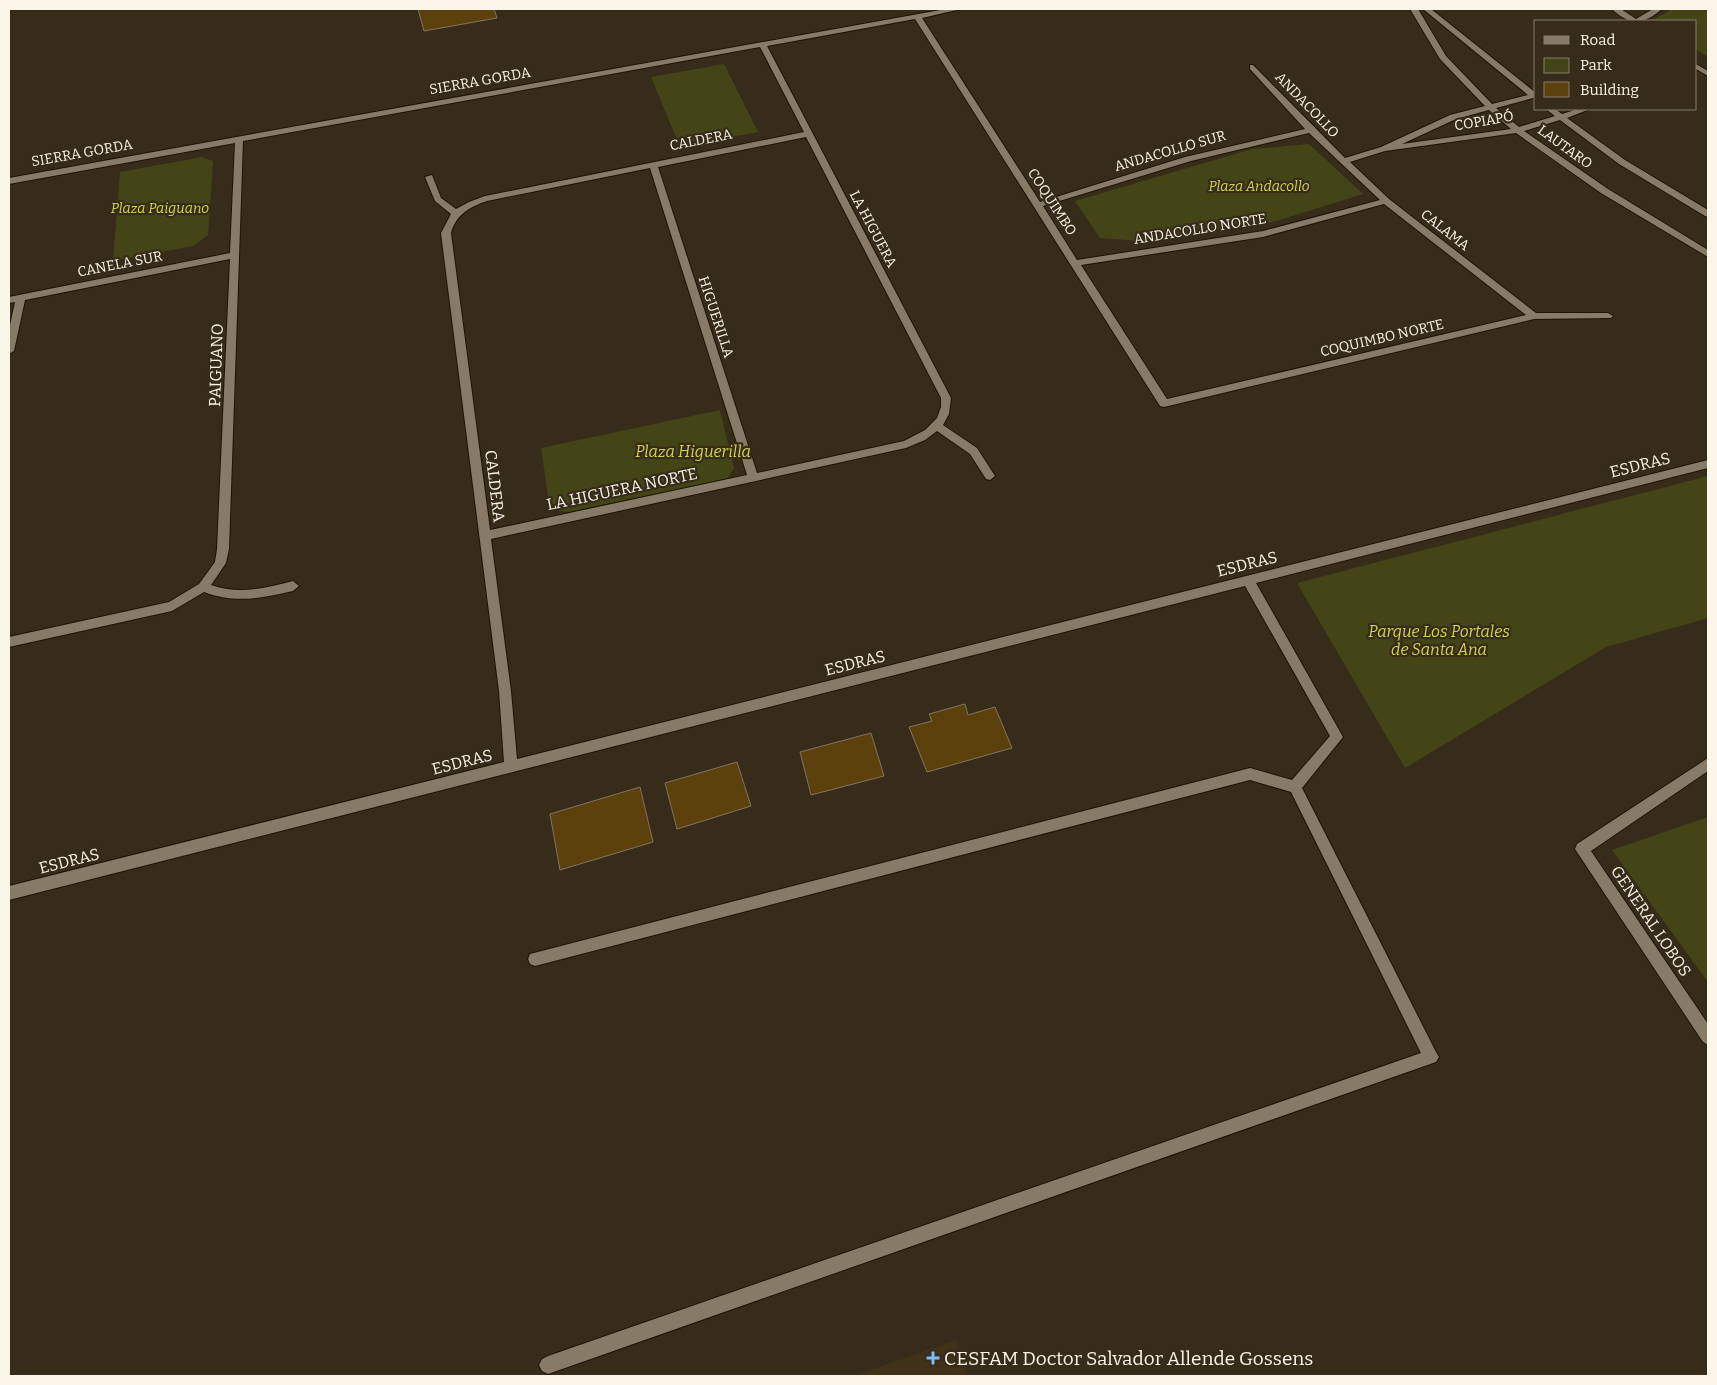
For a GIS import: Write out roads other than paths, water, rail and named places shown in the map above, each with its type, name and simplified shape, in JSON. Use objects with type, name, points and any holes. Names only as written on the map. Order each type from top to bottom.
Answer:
[{"type":"street","name":"SIERRA GORDA","points":[[9,181],[957,9]]},
{"type":"street","name":"LAUTARO","points":[[1414,9],[1446,62],[1490,106],[1518,130],[1616,199],[1708,254]]},
{"type":"street","points":[[1427,9],[1534,95]]},
{"type":"street","points":[[1616,9],[1632,20]]},
{"type":"street","points":[[1640,20],[1658,9]]},
{"type":"street","name":"COQUIMBO","points":[[917,16],[1164,403]]},
{"type":"street","name":"LA HIGUERA","points":[[762,44],[807,134],[946,398],[948,408],[937,426]]},
{"type":"street","name":"ANDACOLLO","points":[[1253,67],[1311,130],[1343,161]]},
{"type":"street","points":[[1697,67],[1708,74]]},
{"type":"street","name":"COPIAPÓ","points":[[1343,161],[1384,149],[1453,117],[1534,96]]},
{"type":"street","name":"LAUTARO","points":[[1551,110],[1622,162],[1708,214]]},
{"type":"street","name":"COPIAPÓ","points":[[1384,149],[1480,137],[1518,130],[1583,110]]},
{"type":"street","name":"ANDACOLLO SUR","points":[[1038,205],[1188,159],[1311,130]]},
{"type":"street","name":"CALDERA","points":[[511,766],[505,691],[446,233],[451,219],[457,213],[485,198],[807,134]]},
{"type":"street","name":"PAIGUANO","points":[[203,587],[220,563],[223,549],[236,255],[239,139]]},
{"type":"street","name":"CALAMA","points":[[1343,161],[1386,201],[1534,316]]},
{"type":"street","name":"HIGUERILLA","points":[[653,164],[752,478]]},
{"type":"street","points":[[429,177],[437,202],[457,213]]},
{"type":"street","name":"ANDACOLLO NORTE","points":[[1075,263],[1263,234],[1386,201]]},
{"type":"street","name":"CANELA SUR","points":[[9,300],[236,255]]},
{"type":"street","points":[[9,351],[21,298]]},
{"type":"street","name":"COQUIMBO NORTE","points":[[1164,403],[1534,316],[1608,316]]},
{"type":"street","points":[[937,426],[974,450],[980,456],[990,476]]},
{"type":"street","name":"LA HIGUERA NORTE","points":[[485,536],[906,444],[916,440],[937,426]]},
{"type":"street","name":"ESDRAS","points":[[9,893],[1708,464]]},
{"type":"street","points":[[1248,580],[1337,737],[1295,787]]},
{"type":"street","points":[[9,642],[163,608],[188,597],[203,587],[232,596],[250,596],[293,586]]},
{"type":"street","name":"GENERAL LOBOS","points":[[1708,764],[1582,849],[1708,1037]]},
{"type":"street","points":[[536,959],[1250,774],[1295,787],[1431,1057],[548,1365]]},
{"type":"place","name":"CESFAM Doctor Salvador Allende Gossens","points":[[933,1358]]},
{"type":"park label","name":"Plaza Andacollo","points":[[1259,186]]},
{"type":"park label","name":"Plaza Paiguano","points":[[160,208]]},
{"type":"park label","name":"Plaza Higuerilla","points":[[693,451]]},
{"type":"park label","name":"Parque Los Portales de Santa Ana","points":[[1439,640]]}]
